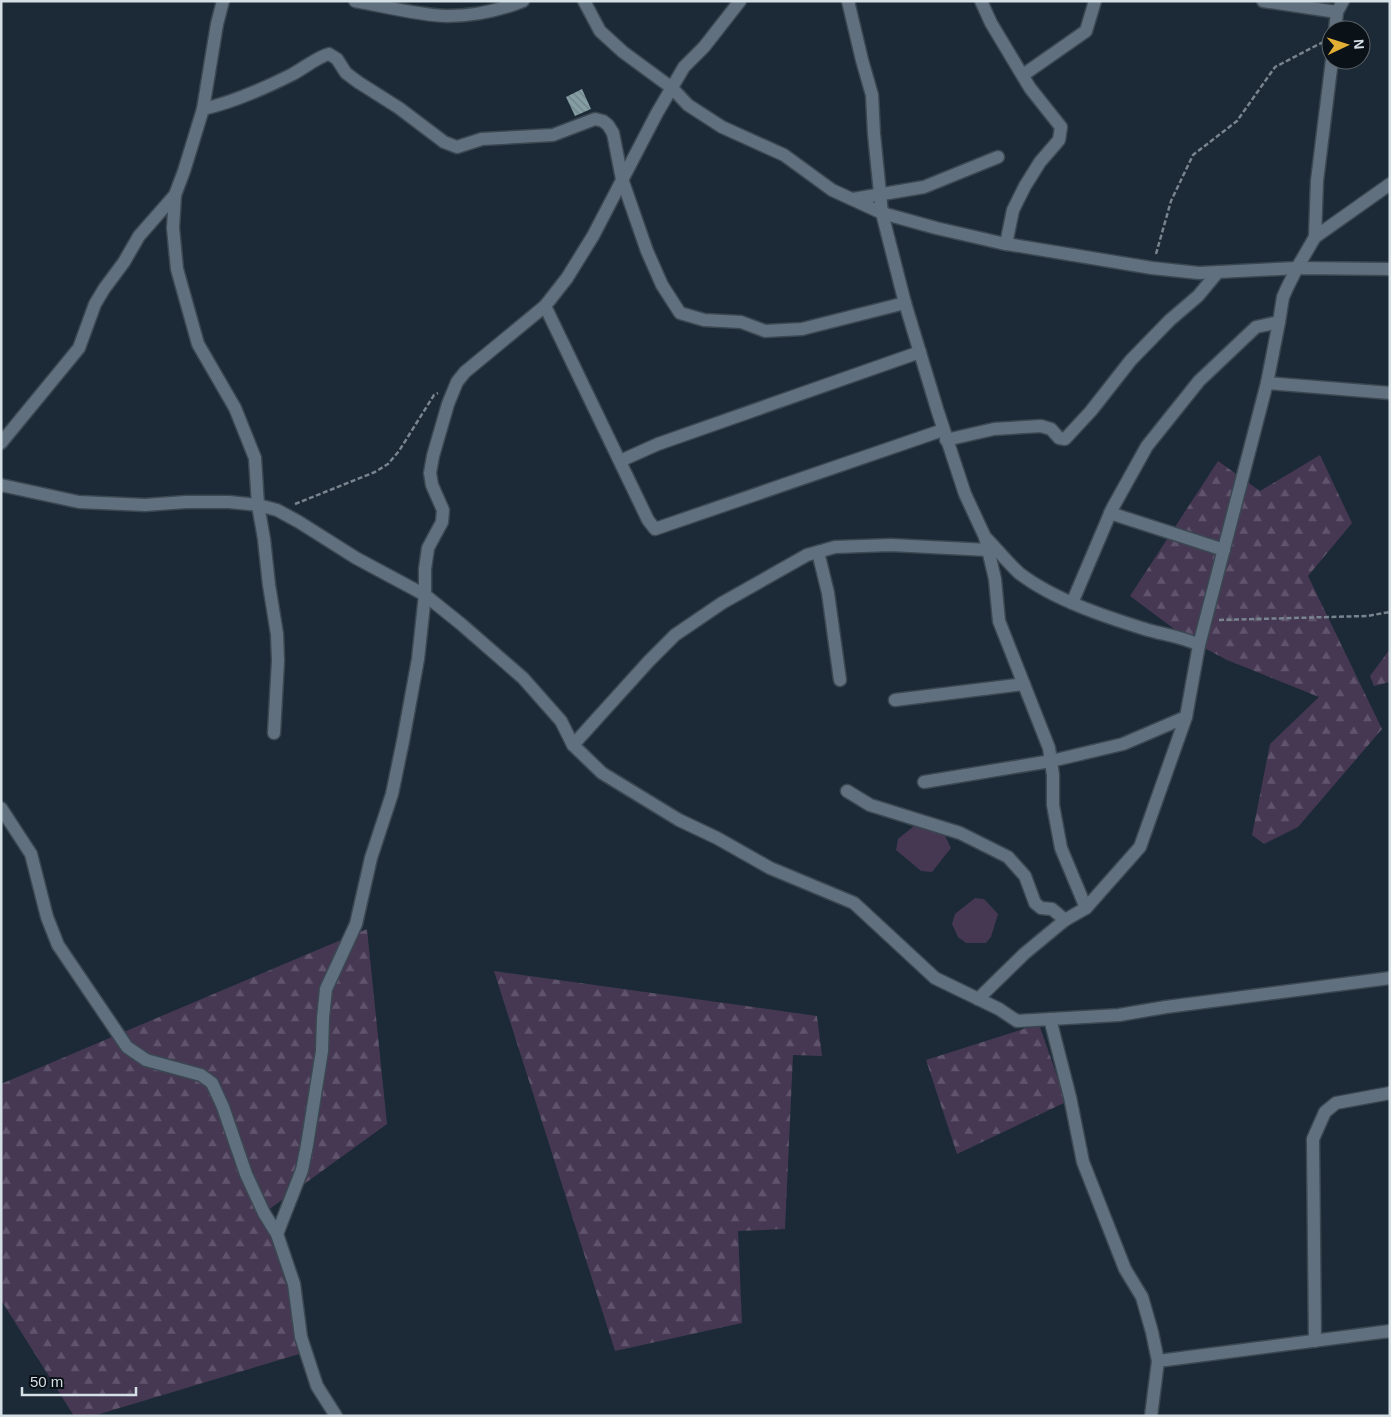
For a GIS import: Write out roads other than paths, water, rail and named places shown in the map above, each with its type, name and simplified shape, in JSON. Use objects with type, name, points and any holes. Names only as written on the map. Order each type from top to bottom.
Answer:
[{"type":"street","points":[[223,1],[217,24],[203,109],[175,195],[173,228],[184,298],[198,344],[235,408],[244,426],[255,458],[258,505],[277,634],[278,661],[274,733]]},
{"type":"street","points":[[355,1],[446,16],[479,14],[503,9],[523,1]]},
{"type":"street","points":[[584,1],[600,32],[623,52],[672,88],[688,105],[722,127],[784,155],[832,190],[882,213],[1006,244],[1152,268],[1199,273],[1297,268],[1390,268]]},
{"type":"street","points":[[277,1234],[302,1170],[322,1051],[326,989],[356,924],[371,858],[392,794],[414,685],[425,595],[425,569],[428,548],[442,522],[444,510],[432,484],[430,473],[448,404],[457,382],[465,372],[545,306],[567,278],[593,236],[684,67],[704,47],[740,1]]},
{"type":"street","points":[[848,1],[872,95],[882,213],[905,303],[965,494],[985,536],[995,579],[999,621],[1049,748],[1053,805],[1061,848],[1086,908]]},
{"type":"street","points":[[981,1],[991,23],[1030,88],[1061,127],[1059,140],[1040,162],[1012,210],[1006,244]]},
{"type":"street","points":[[1023,75],[1086,31],[1095,1]]},
{"type":"street","points":[[1264,1],[1340,7],[1337,20]]},
{"type":"street","points":[[203,109],[219,105],[272,84],[329,54],[337,58],[346,74],[399,108],[452,146],[466,145],[482,139],[553,135],[584,122],[603,121],[613,133],[622,180],[647,251],[662,285],[680,313],[704,320],[741,322],[765,331],[802,329],[905,303]]},
{"type":"street","points":[[1316,237],[1317,181],[1331,70]]},
{"type":"street","points":[[852,199],[924,187],[998,157]]},
{"type":"street","points":[[978,999],[1024,954],[1065,920],[1086,908],[1140,847],[1186,717],[1199,645],[1267,383],[1283,297],[1297,268],[1316,237],[1390,184]]},
{"type":"street","points":[[1,443],[79,348],[95,304],[104,288],[124,262],[139,236],[175,195]]},
{"type":"street","points":[[545,306],[648,520],[655,529],[945,435],[1041,426],[1051,429],[1059,438],[1064,439],[1091,411],[1131,360],[1170,320],[1198,296],[1218,272]]},
{"type":"street","points":[[1072,603],[1110,513],[1128,477],[1147,446],[1199,381],[1256,327],[1279,322]]},
{"type":"street","points":[[620,461],[658,444],[920,352]]},
{"type":"street","points":[[1267,383],[1390,393]]},
{"type":"street","points":[[1,485],[79,502],[145,505],[186,502],[229,502],[258,505],[277,510],[356,558],[425,595],[461,624],[522,678],[561,721],[573,745],[602,773],[678,820],[717,838],[770,868],[854,903],[936,978],[999,1009],[1017,1021],[1120,1015],[1166,1007],[1390,978]]},
{"type":"street","points":[[1110,513],[1224,550]]},
{"type":"street","points":[[985,536],[1018,572],[1044,590],[1072,603],[1149,630],[1189,640],[1199,645]]},
{"type":"street","points":[[573,745],[650,660],[675,636],[722,603],[807,555],[835,546],[891,545],[988,550]]},
{"type":"street","points":[[818,552],[828,593],[840,680]]},
{"type":"street","points":[[895,700],[1024,684]]},
{"type":"street","points":[[924,782],[1051,761],[1123,744],[1186,717]]},
{"type":"street","points":[[847,791],[870,805],[978,840],[1008,857],[1025,876],[1035,902],[1041,908],[1052,908],[1065,920]]},
{"type":"street","points":[[1,808],[31,854],[47,917],[58,945],[126,1047],[146,1060],[201,1076],[212,1083],[224,1107],[246,1174],[264,1213],[277,1234],[294,1284],[301,1338],[317,1386],[336,1416]]},
{"type":"street","points":[[1050,1019],[1070,1097],[1083,1162],[1125,1270],[1142,1298],[1158,1361],[1151,1416]]},
{"type":"street","points":[[1315,1341],[1313,1139],[1325,1112],[1336,1103],[1390,1093]]},
{"type":"street","points":[[1158,1361],[1390,1332]]}]
